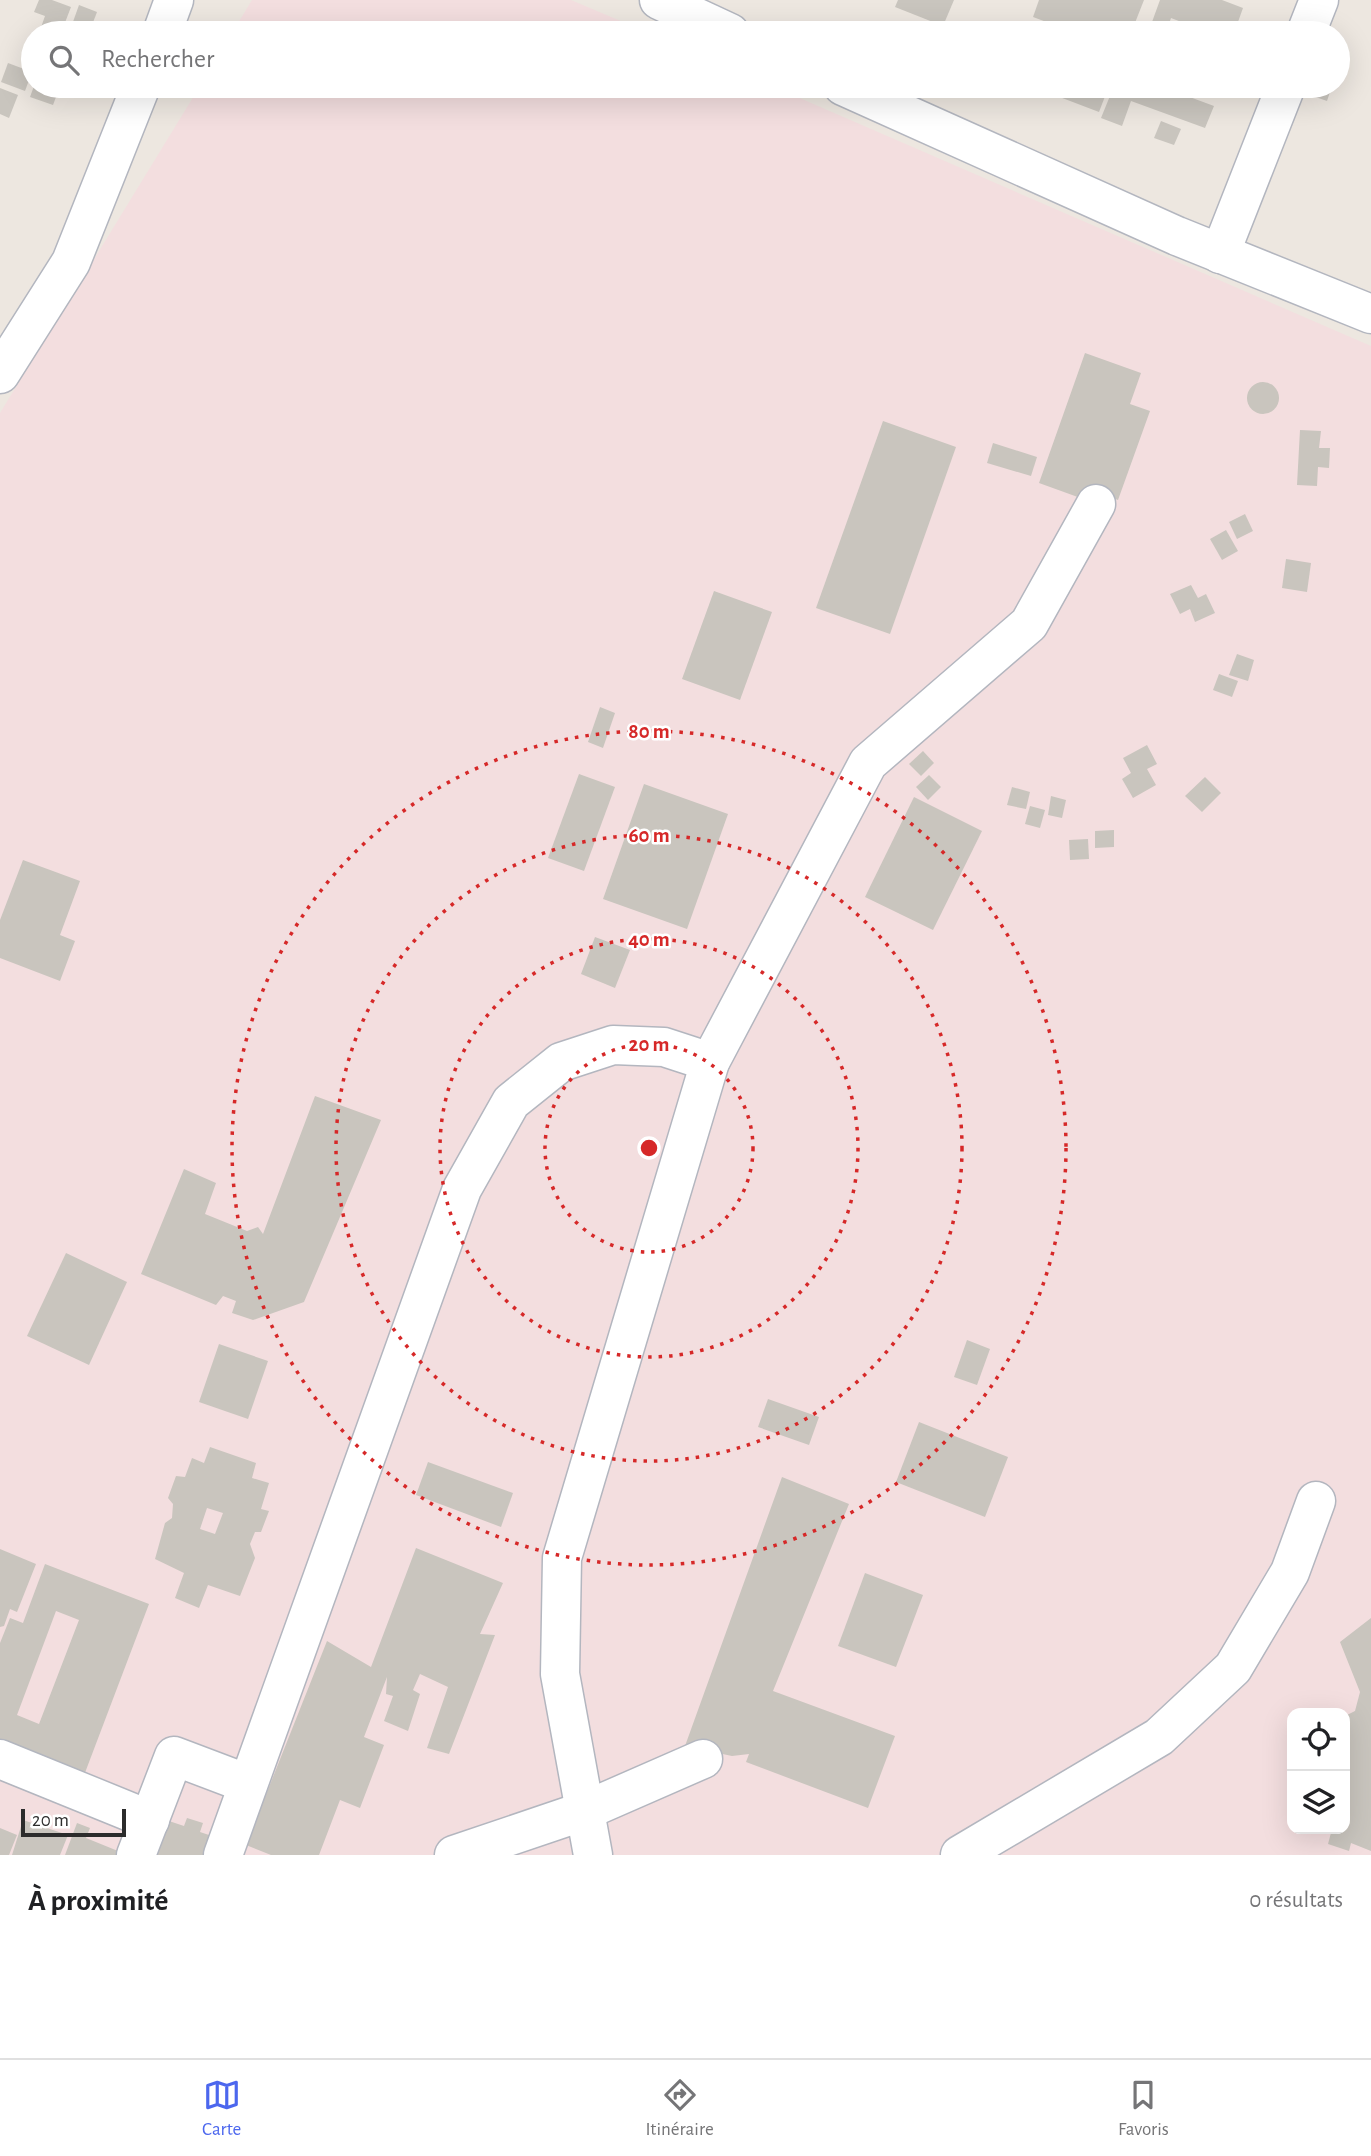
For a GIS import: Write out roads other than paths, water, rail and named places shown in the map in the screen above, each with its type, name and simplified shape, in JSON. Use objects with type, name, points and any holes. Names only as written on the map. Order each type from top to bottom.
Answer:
[{"type":"street","points":[[166,21],[174,0]]},
{"type":"street","points":[[659,0],[704,21]]},
{"type":"street","points":[[1311,21],[1319,0]]},
{"type":"street","points":[[0,374],[71,262],[136,98]]},
{"type":"street","points":[[870,98],[1220,254],[1371,313]]},
{"type":"street","points":[[1220,254],[1281,98]]},
{"type":"street","points":[[593,1855],[560,1674],[562,1558],[710,1062],[868,763],[1029,624],[1096,504]]},
{"type":"street","points":[[223,1855],[463,1189],[511,1102],[561,1062],[612,1045],[664,1047],[710,1062]]},
{"type":"street","points":[[960,1855],[1159,1737],[1234,1668],[1290,1572],[1316,1500]]},
{"type":"street","points":[[0,1759],[143,1838],[174,1756],[248,1784]]},
{"type":"street","points":[[454,1855],[584,1811],[703,1759]]}]
